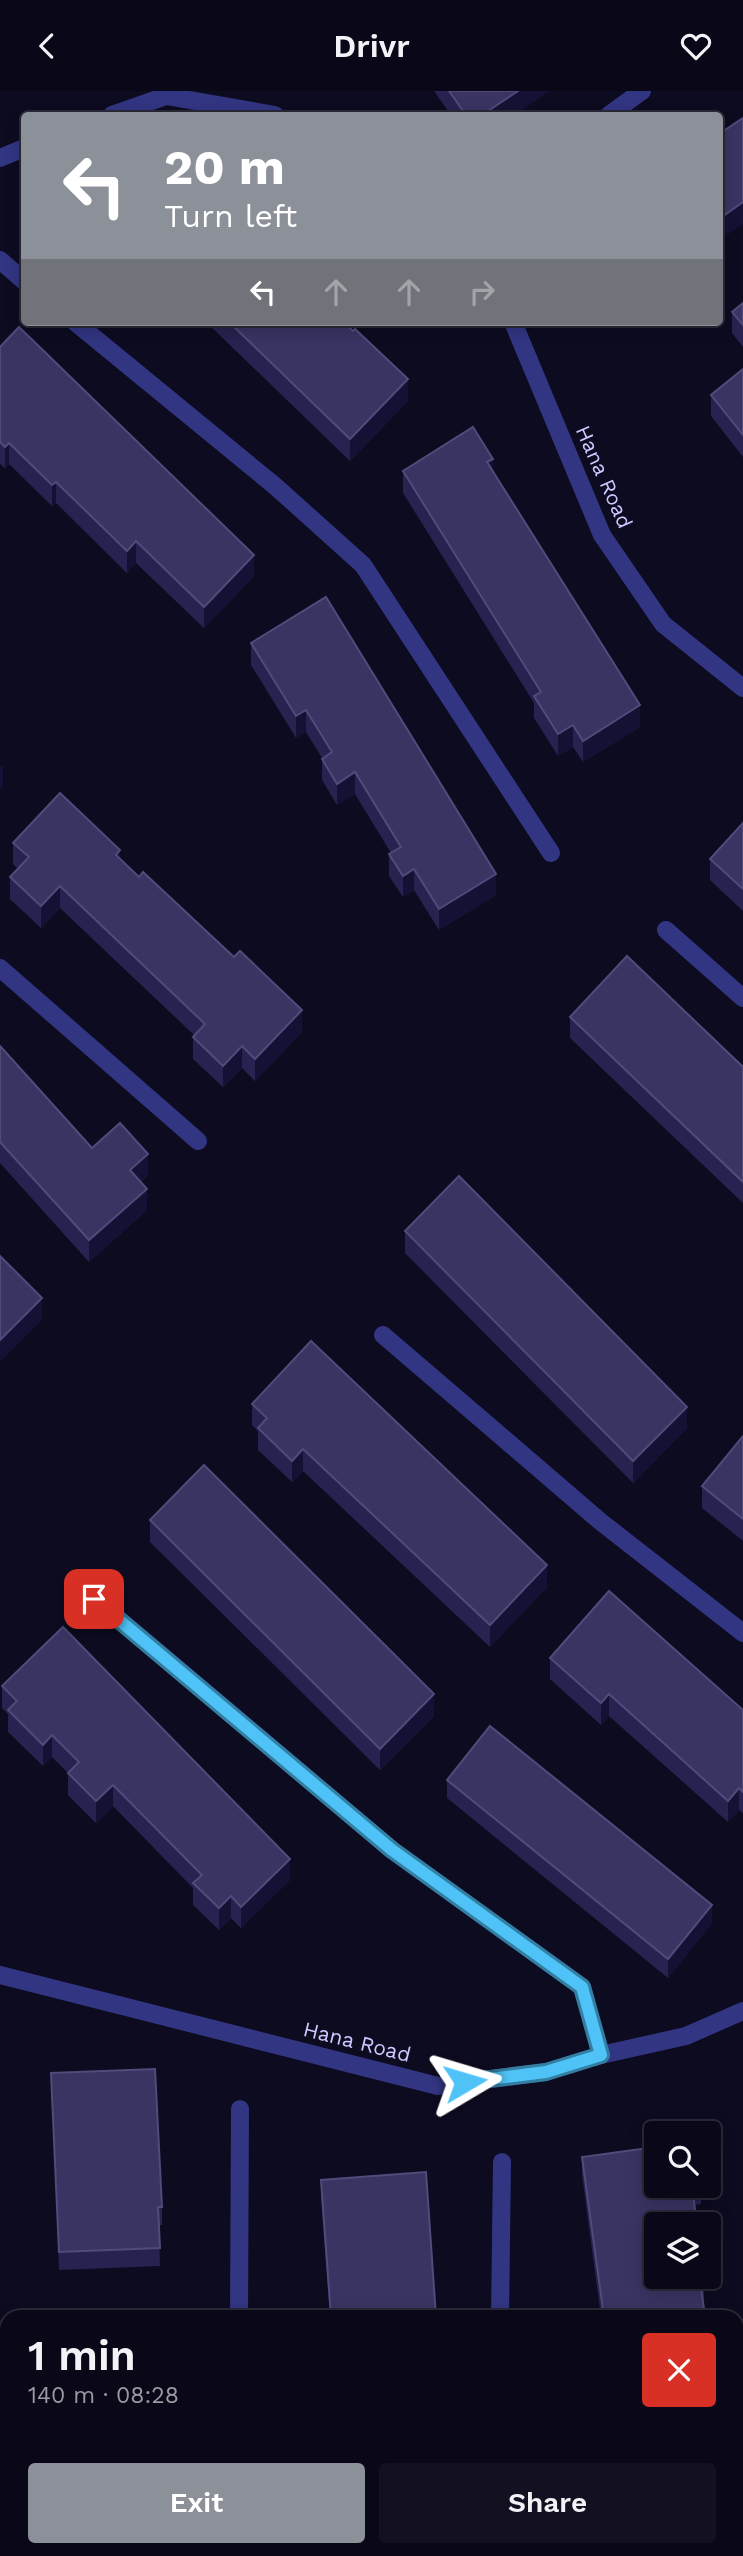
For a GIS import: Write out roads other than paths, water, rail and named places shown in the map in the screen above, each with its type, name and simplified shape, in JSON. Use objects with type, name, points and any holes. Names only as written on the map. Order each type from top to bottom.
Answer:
[{"type":"street","points":[[613,112],[642,91]]},
{"type":"street","points":[[119,112],[166,93],[260,112]]},
{"type":"street","points":[[0,158],[21,149]]},
{"type":"street","points":[[0,260],[21,278]]},
{"type":"street","points":[[80,326],[275,486],[363,565],[551,853]]},
{"type":"street","name":"Hana Road","points":[[515,326],[602,535],[663,624],[743,688]]},
{"type":"street","points":[[666,930],[743,998]]},
{"type":"street","points":[[0,968],[198,1141]]},
{"type":"street","points":[[383,1335],[601,1522],[743,1633]]},
{"type":"street","points":[[94,1599],[392,1850],[582,1987],[601,2055]]},
{"type":"street","name":"Hana Road","points":[[0,1975],[438,2086],[546,2072],[601,2055],[686,2036],[743,2011]]},
{"type":"street","points":[[239,2310],[240,2109]]},
{"type":"street","points":[[500,2310],[502,2162]]}]
